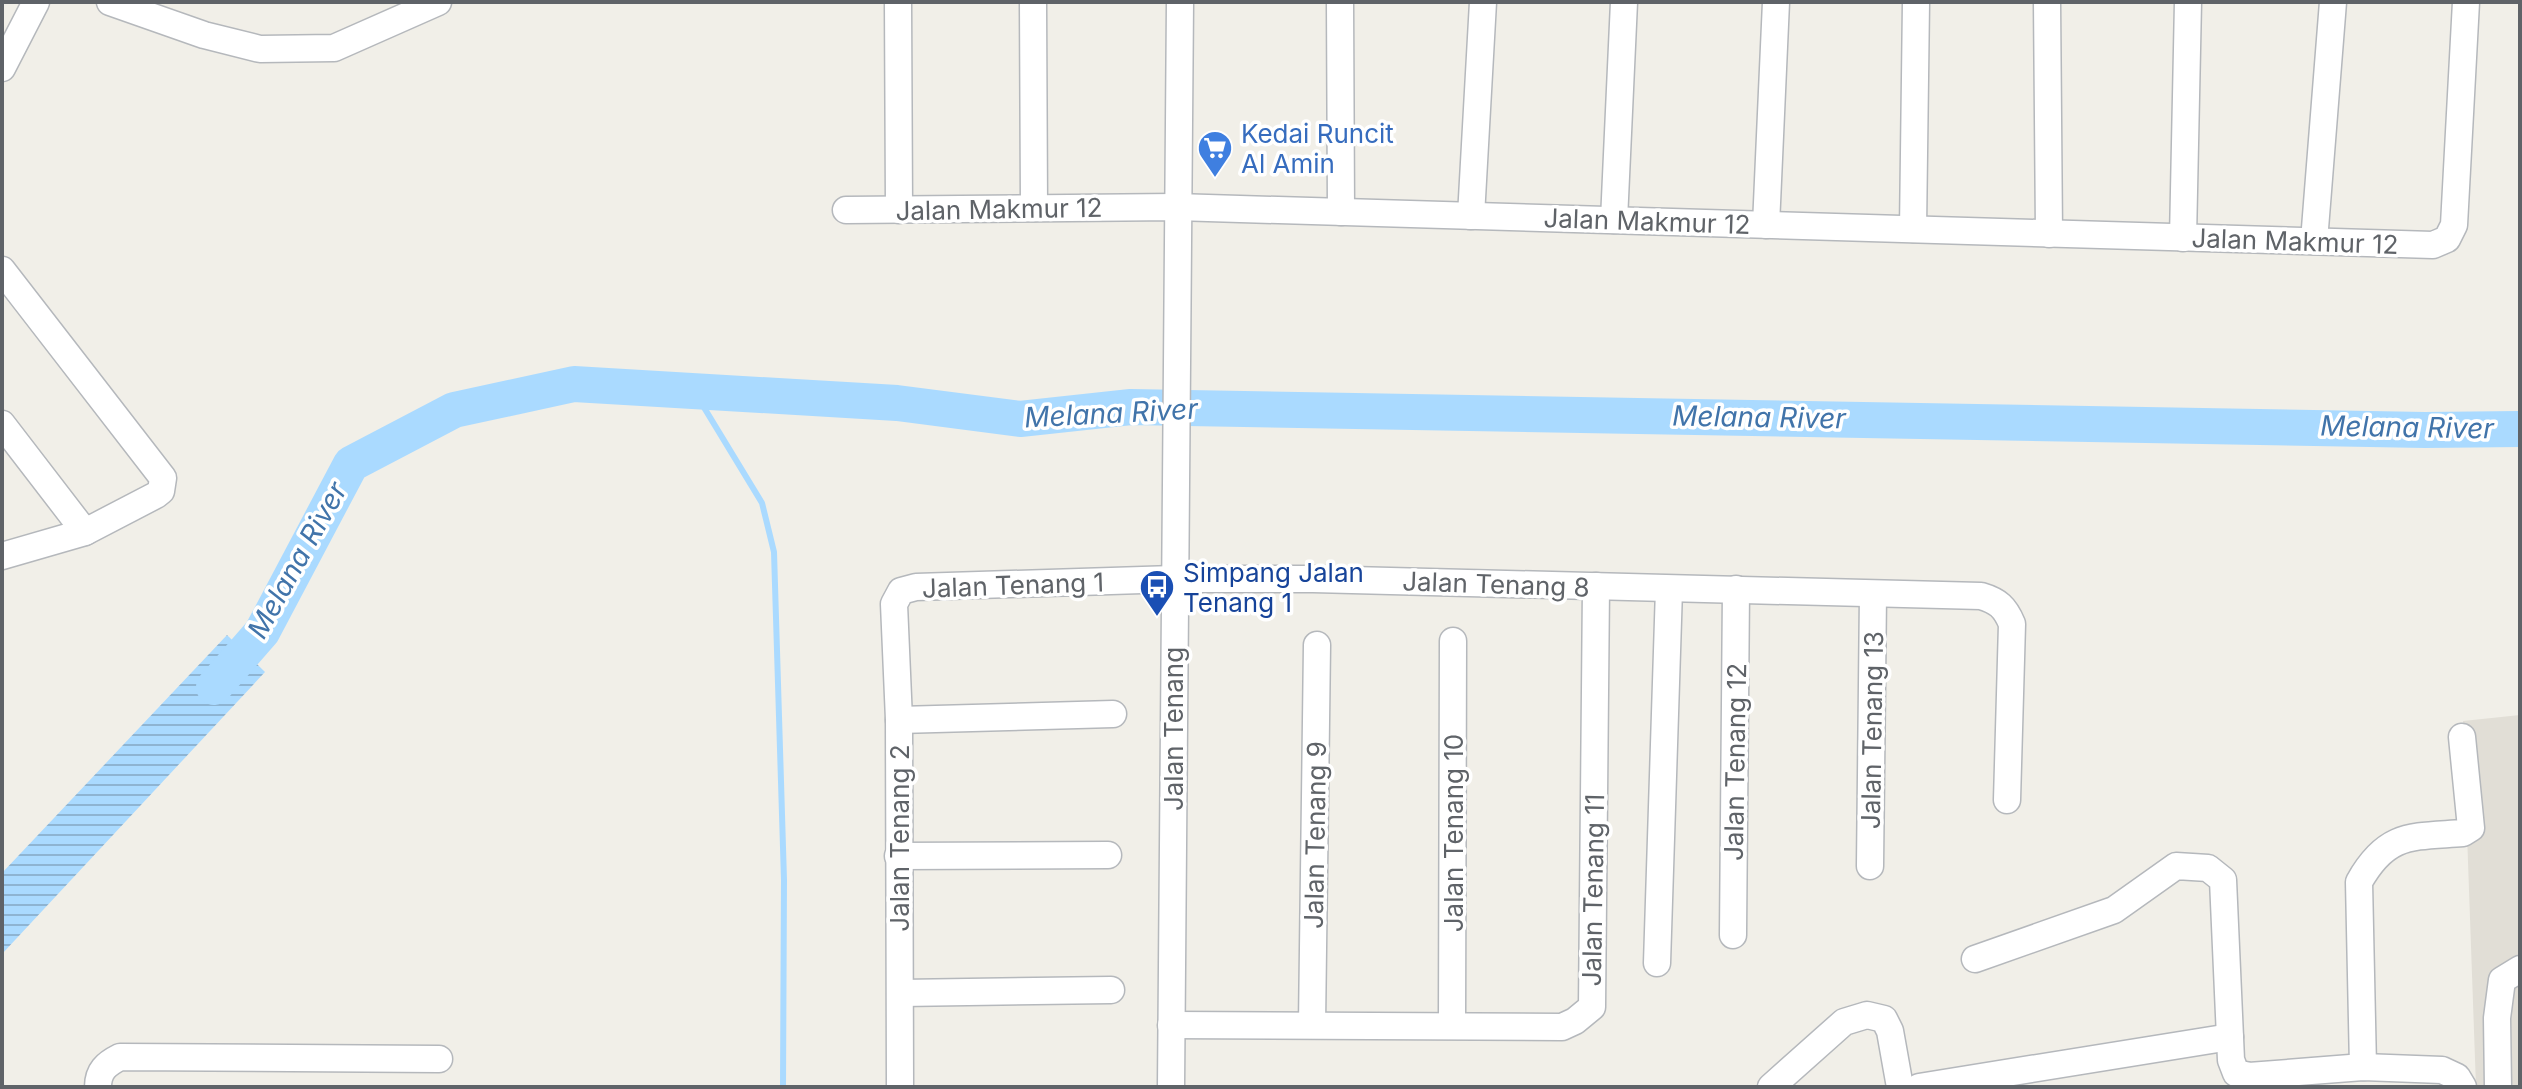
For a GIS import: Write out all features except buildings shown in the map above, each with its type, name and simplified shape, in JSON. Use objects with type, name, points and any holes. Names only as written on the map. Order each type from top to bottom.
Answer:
[{"type":"street","points":[[2,68],[36,2]]},
{"type":"street","points":[[110,2],[204,35],[260,49],[334,48],[408,8],[438,2]]},
{"type":"street","points":[[898,2],[899,210]]},
{"type":"street","points":[[1033,2],[1034,208]]},
{"type":"street","name":"Jalan Tenang","points":[[1171,1087],[1180,2]]},
{"type":"street","points":[[1340,2],[1341,212]]},
{"type":"street","points":[[1471,216],[1483,2]]},
{"type":"street","points":[[1614,220],[1624,2]]},
{"type":"street","points":[[1766,225],[1776,2]]},
{"type":"street","points":[[1913,229],[1916,2]]},
{"type":"street","points":[[2047,2],[2049,234]]},
{"type":"street","points":[[2183,238],[2188,2]]},
{"type":"street","points":[[2314,241],[2333,2]]},
{"type":"street","name":"Jalan Makmur 12","points":[[846,210],[1034,208],[1176,217],[1341,212],[2433,245],[2447,239],[2454,225],[2466,2]]},
{"type":"street","points":[[2,270],[163,478],[161,491],[85,532],[2,556]]},
{"type":"street","points":[[2,424],[85,532]]},
{"type":"street","name":"Jalan Tenang 8","points":[[1174,567],[1420,581],[1981,596],[1996,600],[2005,609],[2012,624],[2007,800]]},
{"type":"street","name":"Jalan Tenang 1","points":[[901,591],[916,587],[1174,567]]},
{"type":"street","name":"Jalan Tenang 11","points":[[1171,1025],[1562,1027],[1592,1007],[1596,586]]},
{"type":"street","points":[[1657,963],[1669,589]]},
{"type":"street","name":"Jalan Tenang 12","points":[[1733,935],[1736,589]]},
{"type":"street","name":"Jalan Tenang 2","points":[[900,1087],[899,720],[894,604],[901,591]]},
{"type":"street","name":"Jalan Tenang 13","points":[[1870,866],[1873,594]]},
{"type":"street","name":"Jalan Tenang 10","points":[[1452,1025],[1453,641]]},
{"type":"street","name":"Jalan Tenang 9","points":[[1312,1025],[1317,645]]},
{"type":"street","points":[[899,720],[1113,714]]},
{"type":"street","points":[[2363,1067],[2359,882],[2371,864],[2397,840],[2463,833],[2471,828],[2462,737]]},
{"type":"street","points":[[898,856],[1108,855]]},
{"type":"street","points":[[1975,959],[2114,910],[2176,866],[2208,868],[2223,880],[2231,1060],[2236,1073],[2249,1076],[2363,1067],[2442,1070],[2457,1077],[2463,1087]]},
{"type":"street","points":[[2498,1087],[2497,1018],[2502,980],[2520,969]]},
{"type":"street","points":[[901,993],[1111,990]]},
{"type":"street","points":[[1771,1087],[1844,1022],[1867,1015],[1884,1019],[1890,1031],[1900,1087]]},
{"type":"street","points":[[1919,1087],[2230,1037]]},
{"type":"street","points":[[102,1075],[120,1057],[439,1059]]},
{"type":"shaded area","points":[[2520,715],[2520,1087],[2476,1087],[2463,721]]},
{"type":"water","points":[[227,635],[265,672],[2,954],[2,873]]},
{"type":"waterway","name":"Melana River","points":[[214,687],[262,632],[351,464],[454,410],[574,384],[897,403],[1020,419],[1131,407],[2425,430],[2520,429]]},
{"type":"waterway","points":[[694,391],[762,503],[774,552],[784,880],[783,1087]]},
{"type":"place","name":"Kedai Runcit Al Amin","points":[[1215,179]]},
{"type":"place","name":"Simpang Jalan Tenang 1","points":[[1157,618]]}]
